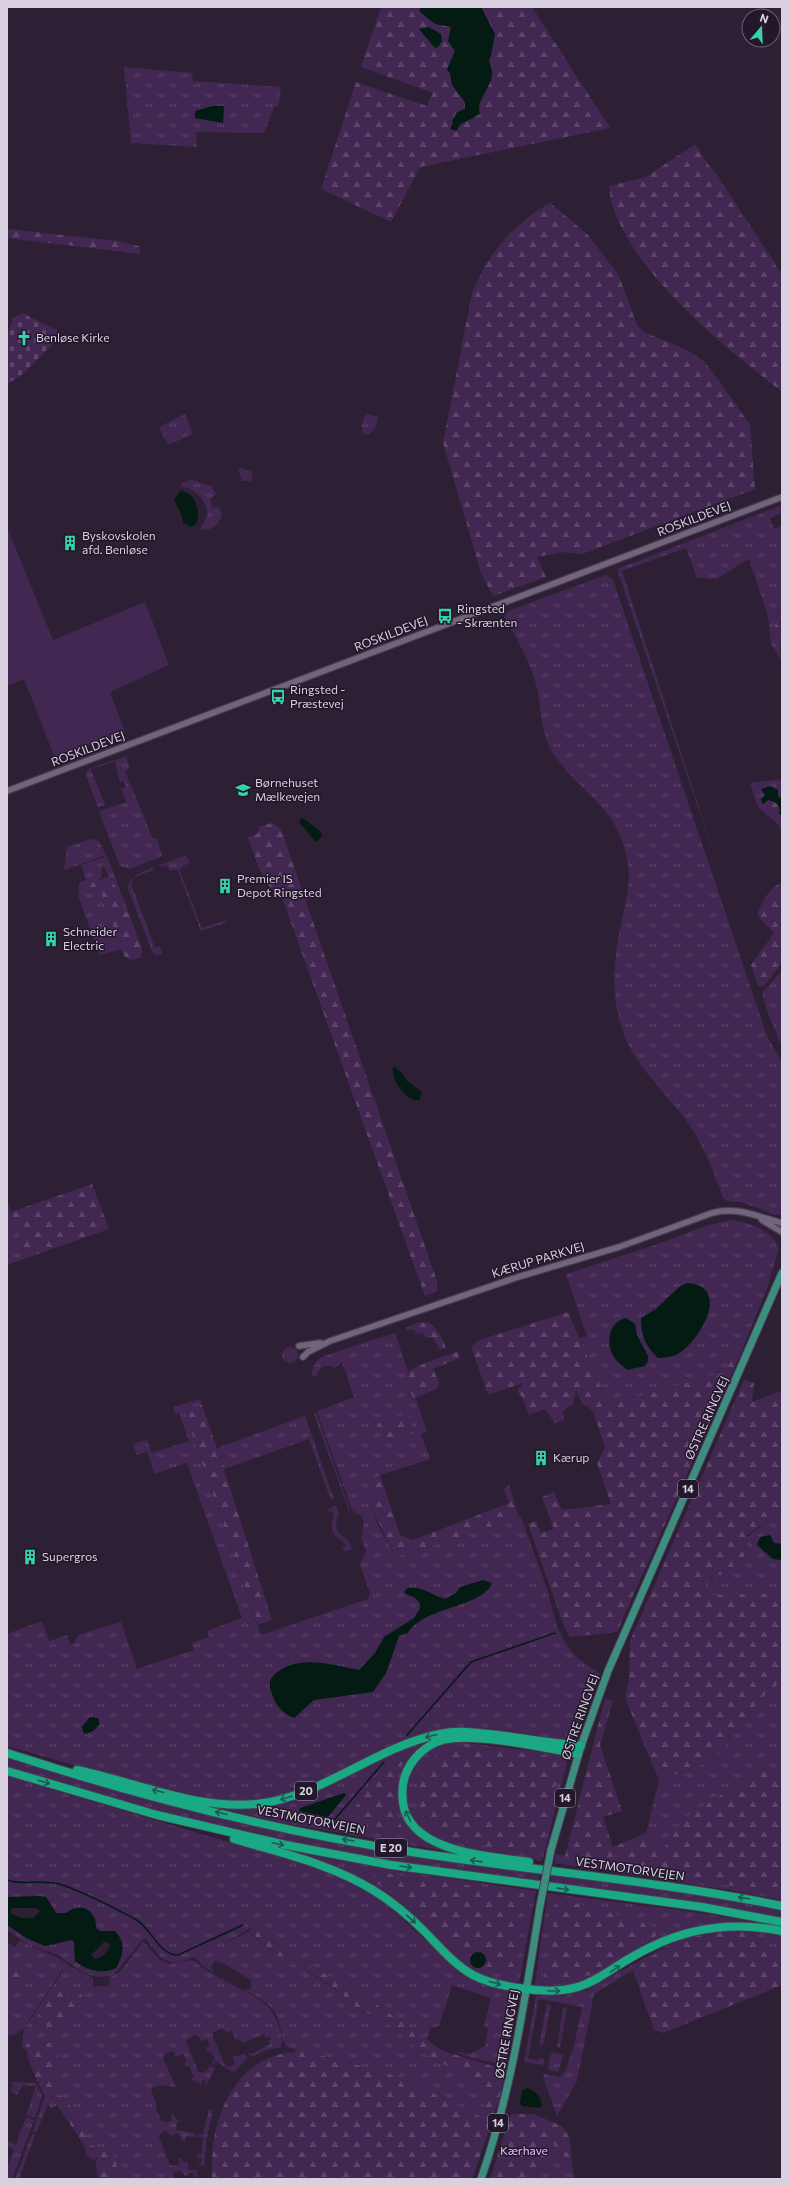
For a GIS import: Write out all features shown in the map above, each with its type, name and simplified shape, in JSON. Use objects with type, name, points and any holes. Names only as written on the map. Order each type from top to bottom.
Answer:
[{"type":"highway","name":"20","points":[[24,1759],[82,1771],[194,1799],[217,1803],[247,1805],[273,1801],[306,1791],[403,1746],[440,1734],[470,1732],[580,1750]]},
{"type":"highway","points":[[580,1750],[479,1738],[443,1740],[422,1750],[411,1763],[404,1779],[404,1806],[409,1820],[418,1831],[441,1845],[614,1879]]},
{"type":"highway","name":"VESTMOTORVEJEN","points":[[7,1754],[157,1798],[317,1834],[410,1852],[685,1889],[782,1906]]},
{"type":"highway","name":"E 20","points":[[7,1771],[157,1815],[253,1838],[391,1865],[702,1908],[782,1922]]},
{"type":"highway","points":[[157,1815],[312,1862],[350,1877],[374,1890],[398,1908],[453,1961],[470,1973],[492,1982],[526,1989],[556,1991],[581,1987],[598,1979],[651,1947],[688,1933],[714,1928],[741,1926],[782,1931]]},
{"type":"main road","name":"ØSTRE RINGVEJ","points":[[480,2179],[490,2152],[511,2076],[551,1850],[580,1750],[608,1670],[782,1273]]},
{"type":"main road","name":"ØSTRE RINGVEJ","points":[[777,1287],[782,1278]]},
{"type":"street","name":"ROSKILDEVEJ","points":[[7,791],[782,497]]},
{"type":"street","name":"KÆRUP PARKVEJ","points":[[303,1357],[308,1352],[330,1341],[518,1277],[619,1248],[712,1213],[736,1210],[782,1223]]},
{"type":"street","name":"KÆRUP PARKVEJ","points":[[753,1215],[782,1232]]},
{"type":"street","name":"KÆRUP PARKVEJ","points":[[299,1346],[330,1341]]},
{"type":"green space","points":[[381,7],[420,7],[420,12],[435,23],[451,27],[449,35],[455,51],[447,70],[450,72],[455,90],[465,102],[465,109],[451,126],[473,119],[492,78],[493,73],[489,61],[494,34],[481,7],[532,7],[610,128],[420,167],[391,222],[321,189],[356,82],[427,106],[433,93],[361,67]]},
{"type":"green space","points":[[124,67],[192,73],[193,81],[281,87],[278,106],[274,107],[264,133],[196,132],[197,147],[131,143]]},
{"type":"green space","points":[[695,144],[782,278],[782,392],[710,333],[663,286],[643,262],[626,236],[613,207],[609,186],[646,177]]},
{"type":"green space","points":[[710,167],[713,169],[782,273],[782,278]]},
{"type":"green space","points":[[550,203],[588,235],[619,276],[637,325],[644,332],[685,349],[704,361],[720,382],[750,425],[755,489],[582,554],[563,552],[537,557],[546,577],[493,596],[481,573],[443,443],[472,293],[486,263],[507,236],[533,213]]},
{"type":"green space","points":[[7,229],[117,241],[139,246],[140,254],[7,238]]},
{"type":"green space","points":[[22,313],[57,330],[59,338],[22,375],[7,384],[7,336],[13,318]]},
{"type":"green space","points":[[185,414],[193,434],[168,445],[159,427]]},
{"type":"green space","points":[[367,414],[378,417],[375,429],[368,435],[362,433],[363,420]]},
{"type":"green space","points":[[241,468],[251,471],[253,477],[251,481],[242,481],[238,469]]},
{"type":"green space","points":[[192,480],[211,486],[216,494],[210,499],[212,508],[219,507],[222,515],[219,522],[211,529],[200,529],[207,515],[207,510],[203,500],[191,489],[182,487],[182,483]]},
{"type":"green space","points":[[782,505],[782,513],[770,518],[774,529],[782,525],[782,599],[776,616],[782,661],[771,644],[768,616],[749,559],[716,579],[697,578],[686,548],[622,571],[718,866],[617,569]]},
{"type":"green space","points":[[7,527],[53,640],[145,602],[169,665],[110,692],[125,732],[55,758],[24,679],[7,686]]},
{"type":"green space","points":[[606,575],[613,580],[767,1036],[782,1062],[782,1215],[776,1215],[741,1202],[727,1201],[723,1198],[711,1166],[696,1135],[683,1116],[650,1077],[635,1057],[629,1046],[619,1020],[616,1005],[614,977],[617,948],[629,878],[628,864],[623,844],[608,814],[564,768],[553,753],[543,729],[538,693],[530,666],[504,616],[508,611]]},
{"type":"green space","points":[[782,599],[782,648],[777,638],[776,624]]},
{"type":"green space","points":[[126,756],[130,768],[125,771],[153,839],[157,838],[162,856],[130,869],[120,866],[99,811],[126,802],[121,789],[126,787],[123,781],[120,783],[115,761],[91,769],[105,805],[98,807],[86,776],[88,769]]},
{"type":"green space","points":[[782,779],[782,835],[777,824],[758,806],[751,783]]},
{"type":"green space","points":[[768,800],[777,803],[782,816],[782,821],[779,820],[778,816],[773,816],[764,810],[762,803]]},
{"type":"green space","points":[[272,823],[281,829],[437,1281],[437,1291],[425,1296],[283,900],[265,880],[248,837],[258,833],[260,826]]},
{"type":"green space","points":[[91,839],[99,841],[106,855],[64,870],[67,847]]},
{"type":"green space","points":[[107,856],[128,911],[124,908],[103,864],[101,877],[99,880],[122,949],[100,955],[78,896],[80,882],[86,880],[81,865]]},
{"type":"green space","points":[[185,856],[190,862],[179,869],[202,928],[226,920],[228,922],[201,931],[177,869],[169,871],[167,865],[160,867],[159,865]]},
{"type":"green space","points":[[153,867],[154,870],[134,877],[141,873]]},
{"type":"green space","points":[[110,876],[122,904],[128,911],[142,949],[141,958],[130,960],[124,956],[100,890],[90,893],[87,885]]},
{"type":"green space","points":[[134,877],[131,884],[155,948],[160,946],[162,954],[157,955],[153,953],[128,889],[131,880]]},
{"type":"green space","points":[[782,882],[782,963],[763,987],[758,986],[751,965],[774,933],[757,915],[766,896]]},
{"type":"green space","points":[[782,971],[782,1047],[767,1011],[762,993]]},
{"type":"green space","points":[[92,1184],[109,1229],[26,1258],[11,1212]]},
{"type":"green space","points":[[7,1200],[26,1258],[7,1265]]},
{"type":"green space","points":[[731,1220],[753,1225],[759,1228],[771,1236],[779,1248],[768,1286],[740,1355],[739,1349],[734,1353],[725,1372],[609,1405],[580,1338],[587,1336],[566,1274],[664,1242],[702,1227]]},
{"type":"green space","points":[[568,1312],[609,1405],[725,1372],[734,1353],[739,1348],[740,1355],[617,1632],[570,1637],[564,1626],[528,1524],[536,1521],[541,1533],[554,1529],[542,1497],[554,1492],[562,1510],[611,1504],[597,1463],[605,1448],[593,1411],[582,1403],[576,1391],[573,1404],[563,1411],[564,1420],[555,1423],[545,1409],[529,1415],[522,1397],[517,1391],[523,1383],[488,1395],[471,1347],[479,1340]]},
{"type":"green space","points":[[417,1323],[429,1323],[432,1325],[440,1335],[446,1349],[440,1349],[432,1337],[426,1338],[422,1333],[417,1334],[414,1330],[406,1330],[406,1327]]},
{"type":"green space","points":[[395,1333],[408,1372],[406,1380],[411,1382],[414,1399],[416,1399],[427,1432],[421,1434],[430,1459],[380,1475],[370,1505],[378,1525],[396,1557],[521,1517],[547,1589],[557,1626],[565,1643],[575,1656],[600,1674],[574,1737],[564,1741],[489,1729],[452,1729],[433,1732],[415,1737],[344,1772],[287,1794],[270,1798],[243,1801],[216,1799],[162,1788],[7,1746],[7,1634],[42,1621],[49,1641],[67,1635],[70,1644],[74,1643],[78,1635],[121,1622],[137,1669],[194,1650],[192,1643],[209,1637],[207,1631],[242,1618],[187,1463],[155,1474],[147,1451],[137,1455],[133,1444],[147,1440],[152,1453],[189,1441],[179,1413],[175,1414],[173,1407],[200,1399],[202,1405],[184,1410],[261,1635],[368,1599],[370,1593],[360,1564],[366,1551],[361,1538],[364,1522],[361,1516],[352,1510],[317,1411],[354,1397],[342,1362],[334,1369],[332,1366],[324,1366],[318,1371],[318,1375],[312,1377],[312,1370],[324,1356]]},
{"type":"green space","points":[[290,1347],[297,1352],[298,1355],[293,1362],[290,1363],[283,1358],[282,1355],[287,1348]]},
{"type":"green space","points":[[457,1352],[460,1358],[433,1369],[439,1381],[438,1388],[414,1399],[409,1389],[411,1382],[406,1380],[408,1372],[438,1358]]},
{"type":"green space","points":[[744,1380],[754,1383],[752,1402],[782,1391],[782,1511],[747,1535],[749,1552],[725,1574],[712,1576],[703,1595],[782,1593],[782,1680],[761,1699],[714,1760],[659,1780],[625,1698],[629,1679],[630,1641]]},
{"type":"green space","points":[[202,1405],[272,1620],[258,1625],[184,1410]]},
{"type":"green space","points":[[316,1412],[350,1510],[349,1511],[314,1414]]},
{"type":"green space","points":[[406,1414],[409,1415],[414,1432],[395,1442],[386,1442],[380,1433],[377,1424]]},
{"type":"green space","points":[[305,1416],[334,1499],[331,1500],[309,1439],[224,1469],[217,1448]]},
{"type":"green space","points":[[380,1475],[400,1535],[413,1540],[509,1503],[504,1489],[509,1485],[519,1518],[396,1557],[370,1505],[370,1480]]},
{"type":"green space","points":[[336,1505],[339,1515],[336,1522],[337,1531],[348,1540],[352,1549],[346,1552],[342,1548],[346,1546],[345,1544],[333,1532],[332,1529],[334,1513],[333,1511],[329,1512],[328,1509]]},
{"type":"green space","points":[[782,1511],[782,1544],[774,1543],[772,1539],[760,1548],[773,1559],[782,1560],[782,1593],[703,1596],[718,1569],[736,1548]]},
{"type":"green space","points":[[782,1680],[782,1782],[763,1768],[685,1818],[664,1849],[646,1833],[659,1780],[714,1760],[761,1699]]},
{"type":"green space","points":[[605,1698],[613,1701],[600,1745],[622,1811],[603,1817],[613,1847],[646,1833],[664,1848],[685,1818],[763,1768],[782,1782],[782,1895],[565,1856]]},
{"type":"green space","points":[[474,1736],[422,1748],[400,1791],[417,1835],[437,1846],[468,1855],[283,1823],[211,1806],[264,1805],[426,1740]]},
{"type":"green space","points":[[459,1742],[557,1754],[566,1759],[567,1764],[542,1861],[472,1850],[448,1842],[426,1832],[411,1817],[405,1798],[410,1773],[414,1766],[418,1760],[430,1751],[444,1745]]},
{"type":"green space","points":[[466,1744],[561,1759],[540,1855],[451,1840],[429,1826],[419,1810],[416,1790],[424,1772],[437,1755],[451,1746]]},
{"type":"green space","points":[[408,1750],[395,1787],[394,1803],[397,1818],[409,1839],[348,1818],[388,1758]]},
{"type":"green space","points":[[7,1757],[122,1792],[186,1809],[540,1873],[538,1882],[370,1858],[314,1848],[236,1831],[121,1801],[7,1767]]},
{"type":"green space","points":[[7,1776],[326,1871],[350,1882],[387,1905],[462,1974],[501,1987],[514,1994],[517,1998],[507,2064],[468,2057],[453,2051],[470,2054],[485,2046],[488,2027],[484,2026],[491,1998],[452,1985],[439,2026],[430,2029],[427,2039],[408,2029],[364,1996],[314,1968],[251,1927],[213,1949],[192,1958],[173,1963],[161,1958],[146,1939],[143,1939],[115,1973],[110,1976],[97,1977],[84,1973],[58,1955],[30,1945],[7,1930],[7,1925],[28,1939],[54,1945],[70,1940],[74,1941],[74,1954],[78,1963],[93,1970],[108,1971],[115,1931],[100,1931],[96,1928],[96,1918],[73,1908],[66,1913],[56,1913],[46,1897],[7,1897]]},
{"type":"green space","points":[[290,1851],[385,1869],[536,1891],[519,1983],[497,1980],[470,1970],[392,1900]]},
{"type":"green space","points":[[556,1854],[782,1895],[782,1900],[730,1890],[554,1863]]},
{"type":"green space","points":[[377,1872],[524,1893],[514,1975],[487,1969],[489,1952],[476,1945],[463,1957],[418,1911],[372,1880]]},
{"type":"green space","points":[[551,1875],[660,1888],[782,1910],[782,1919],[550,1884]]},
{"type":"green space","points":[[548,1893],[693,1912],[768,1924],[767,1927],[673,1935],[592,1981],[555,1989],[536,1986],[535,1982]]},
{"type":"green space","points":[[557,1899],[588,1906],[653,1926],[661,1931],[650,1940],[629,1949],[607,1966],[592,1974],[577,1979],[561,1981],[545,1980]]},
{"type":"green space","points":[[252,1928],[314,1968],[364,1996],[443,2051],[506,2070],[498,2104],[472,2179],[212,2179],[212,2154],[216,2131],[228,2097],[247,2072],[261,2062],[277,2055],[296,2052],[309,2053],[387,2073],[410,2082],[481,2117],[489,2090],[461,2073],[452,2071],[447,2066],[416,2049],[411,2042],[390,2025],[350,2004],[346,1998],[328,1983],[266,1947],[248,1932]]},
{"type":"green space","points":[[723,1931],[751,1932],[774,1954],[782,1953],[782,1985],[663,2033],[654,2030],[633,1970],[666,1946],[686,1938]]},
{"type":"green space","points":[[248,1932],[271,1951],[282,1955],[349,1999],[350,2004],[390,2025],[411,2042],[416,2049],[447,2066],[452,2071],[461,2073],[489,2089],[482,2118],[409,2081],[325,2056],[295,2052],[295,2049],[288,2048],[283,2039],[277,2015],[260,1999],[244,1990],[251,1989],[251,1980],[223,1963],[214,1961],[211,1968],[216,1974],[203,1966],[195,1957]]},
{"type":"green space","points":[[751,1932],[782,1935],[782,1953],[774,1954]]},
{"type":"green space","points":[[20,1940],[69,1965],[61,1972],[24,2028],[16,2034],[7,2036],[7,1942],[14,1947]]},
{"type":"green space","points":[[143,1941],[160,1960],[169,1964],[193,1960],[212,1974],[259,2000],[268,2007],[277,2021],[283,2042],[281,2042],[281,2047],[264,2051],[251,2057],[247,2052],[251,2054],[270,2044],[268,2041],[271,2040],[270,2036],[266,2038],[264,2034],[242,2043],[239,2039],[235,2040],[232,2030],[227,2033],[225,2030],[221,2029],[213,2032],[213,2037],[225,2065],[228,2067],[235,2064],[233,2057],[245,2054],[247,2058],[234,2073],[216,2061],[214,2065],[212,2064],[215,2059],[211,2051],[208,2052],[206,2048],[210,2046],[207,2039],[201,2041],[199,2037],[195,2035],[188,2039],[186,2042],[198,2071],[202,2073],[209,2070],[208,2068],[211,2066],[215,2069],[206,2085],[209,2087],[205,2085],[206,2081],[203,2080],[201,2084],[190,2079],[194,2077],[189,2066],[186,2067],[184,2063],[187,2062],[184,2054],[176,2057],[173,2051],[164,2054],[163,2058],[176,2087],[159,2085],[152,2088],[151,2090],[157,2106],[156,2109],[161,2121],[168,2122],[172,2120],[171,2115],[173,2114],[176,2119],[182,2121],[177,2121],[176,2130],[195,2133],[195,2137],[186,2136],[185,2141],[182,2140],[178,2133],[170,2136],[166,2130],[158,2135],[170,2165],[175,2166],[180,2164],[178,2159],[181,2158],[184,2162],[188,2162],[188,2170],[197,2170],[197,2179],[193,2172],[185,2176],[180,2170],[173,2173],[174,2179],[116,2179],[118,2172],[105,2148],[92,2147],[86,2139],[67,2103],[58,2095],[55,2084],[56,2060],[52,2041],[42,2049],[31,2043],[25,2050],[22,2046],[24,2029],[66,1967],[76,1969],[93,1978],[93,1987],[109,1986],[110,1977],[121,1971]],"holes":[[[57,1989],[65,1993],[72,2000],[79,1991],[60,2030],[36,2021],[47,2000],[54,1995]]]},
{"type":"green space","points":[[666,1946],[633,1970],[594,1994],[577,2081],[557,2116],[543,2077],[544,2074],[560,2077],[566,2070],[570,2056],[572,2055],[582,2007],[539,1999],[528,2058],[538,2061],[539,2058],[544,2059],[544,2065],[524,2062],[536,1996],[562,1996],[587,1990]]},
{"type":"green space","points":[[7,1958],[29,1970],[20,1989],[7,1979]]},
{"type":"green space","points":[[54,1987],[65,1993],[72,2000],[79,1990],[83,1998],[64,2029],[60,2030],[34,2024],[33,2021],[36,2021],[47,2000],[54,1995],[51,1993]]},
{"type":"green space","points":[[547,2004],[551,2005],[543,2045],[539,2044]]},
{"type":"green space","points":[[563,2007],[567,2008],[560,2048],[557,2047]]},
{"type":"green space","points":[[56,2041],[58,2045],[56,2082],[58,2095],[68,2103],[92,2146],[112,2150],[119,2172],[116,2179],[98,2179],[96,2166],[97,2157],[94,2160],[86,2155],[86,2150],[79,2137],[52,2098],[49,2095],[45,2096],[36,2077],[28,2058],[26,2045],[29,2042],[42,2049],[45,2042],[49,2043]]},
{"type":"green space","points":[[554,2052],[563,2055],[558,2072],[551,2071],[548,2068],[551,2054]]},
{"type":"green space","points":[[10,2082],[36,2083],[42,2096],[35,2118],[26,2115],[36,2086],[23,2085],[17,2095],[10,2091],[13,2086]]},
{"type":"green space","points":[[49,2095],[57,2105],[51,2109],[48,2104],[36,2133],[33,2131],[45,2096]]},
{"type":"green space","points":[[209,2109],[213,2111],[207,2136],[204,2166],[197,2166],[201,2165],[201,2158],[197,2158],[197,2154],[202,2153],[203,2137],[198,2137],[199,2134],[203,2134]]},
{"type":"green space","name":"Kærhave","points":[[511,2114],[533,2114],[562,2126],[570,2139],[572,2164],[551,2142],[544,2167],[529,2179],[490,2179]]},
{"type":"green space","points":[[26,2117],[34,2120],[12,2179],[7,2179],[7,2167],[14,2150],[7,2145],[7,2140],[16,2145]]},
{"type":"green space","points":[[32,2134],[35,2135],[19,2179],[15,2179]]},
{"type":"green space","points":[[551,2142],[572,2164],[575,2179],[529,2179],[544,2167]]},
{"type":"shaded area","points":[[420,7],[481,7],[495,34],[489,61],[492,70],[491,77],[480,101],[480,114],[461,124],[456,131],[450,129],[453,123],[452,121],[457,112],[465,109],[465,102],[452,85],[450,73],[447,70],[455,51],[448,41],[451,27],[435,24],[420,12]]},
{"type":"shaded area","points":[[429,27],[441,34],[442,41],[437,48],[434,47],[419,29]]},
{"type":"shaded area","points":[[213,106],[224,106],[223,123],[195,118],[195,111]]},
{"type":"shaded area","points":[[180,491],[190,495],[196,503],[198,514],[196,524],[191,527],[183,523],[181,514],[174,500]]},
{"type":"shaded area","points":[[770,786],[778,790],[778,796],[782,799],[782,816],[779,814],[779,806],[773,801],[768,800],[763,804],[762,803],[761,799],[765,795],[761,789]]},
{"type":"shaded area","points":[[303,818],[321,832],[322,836],[317,842],[299,822],[300,819]]},
{"type":"shaded area","points":[[395,1067],[402,1073],[407,1081],[422,1092],[419,1100],[410,1098],[397,1084],[393,1073],[393,1068]]},
{"type":"shaded area","points":[[687,1283],[701,1286],[708,1294],[710,1304],[707,1316],[702,1328],[685,1349],[676,1355],[658,1358],[647,1345],[643,1335],[641,1318],[656,1309],[679,1287]]},
{"type":"shaded area","points":[[626,1318],[635,1324],[637,1335],[648,1356],[648,1361],[645,1366],[627,1370],[618,1362],[611,1352],[609,1340],[612,1328],[620,1320]]},
{"type":"shaded area","points":[[770,1535],[774,1543],[782,1544],[782,1560],[773,1559],[757,1545],[760,1537]]},
{"type":"shaded area","points":[[483,1580],[492,1583],[486,1591],[477,1598],[426,1617],[416,1624],[408,1633],[399,1636],[386,1673],[373,1692],[314,1700],[294,1718],[280,1709],[275,1702],[271,1691],[270,1682],[276,1673],[285,1667],[306,1662],[316,1662],[359,1670],[375,1653],[384,1637],[414,1618],[420,1608],[420,1603],[415,1598],[404,1593],[407,1588],[422,1589],[445,1599],[456,1593],[460,1587]]},
{"type":"shaded area","points":[[90,1717],[98,1718],[100,1724],[93,1731],[86,1734],[83,1732],[82,1727]]},
{"type":"shaded area","points":[[344,1793],[346,1795],[328,1817],[299,1811],[300,1808]]},
{"type":"shaded area","points":[[7,1897],[46,1897],[56,1913],[66,1913],[77,1908],[87,1909],[93,1916],[96,1928],[100,1931],[115,1931],[119,1935],[123,1949],[121,1958],[116,1968],[100,1971],[90,1969],[75,1961],[74,1941],[70,1940],[45,1946],[28,1939],[7,1925]],"holes":[[[11,1908],[37,1908],[40,1911],[33,1918],[22,1918],[11,1914]],[[104,1942],[108,1942],[110,1945],[108,1950],[103,1956],[95,1959],[91,1955]]]},
{"type":"shaded area","points":[[478,1952],[484,1954],[486,1960],[484,1966],[478,1968],[472,1966],[470,1960],[472,1954]]},
{"type":"shaded area","points":[[527,2088],[538,2095],[542,2106],[539,2108],[522,2106],[520,2103],[522,2091]]},
{"type":"waterway","points":[[407,1735],[471,1662],[555,1633]]},
{"type":"waterway","points":[[329,1826],[384,1762]]},
{"type":"waterway","points":[[7,1880],[13,1882],[46,1882],[59,1884],[88,1895],[141,1923],[160,1946],[171,1954],[178,1955],[243,1925]]},
{"type":"place","name":"Benløse Kirke","points":[[24,338]]},
{"type":"place","name":"Byskovskolen afd. Benløse","points":[[70,543]]},
{"type":"place","name":"Ringsted - Skrænten","points":[[445,616]]},
{"type":"place","name":"Ringsted - Præstevej","points":[[278,697]]},
{"type":"place","name":"Børnehuset Mælkevejen","points":[[243,790]]},
{"type":"place","name":"Premier IS Depot Ringsted","points":[[225,886]]},
{"type":"place","name":"Schneider Electric","points":[[51,939]]},
{"type":"place","name":"Kærup","points":[[541,1458]]},
{"type":"place","name":"Supergros","points":[[30,1557]]}]
